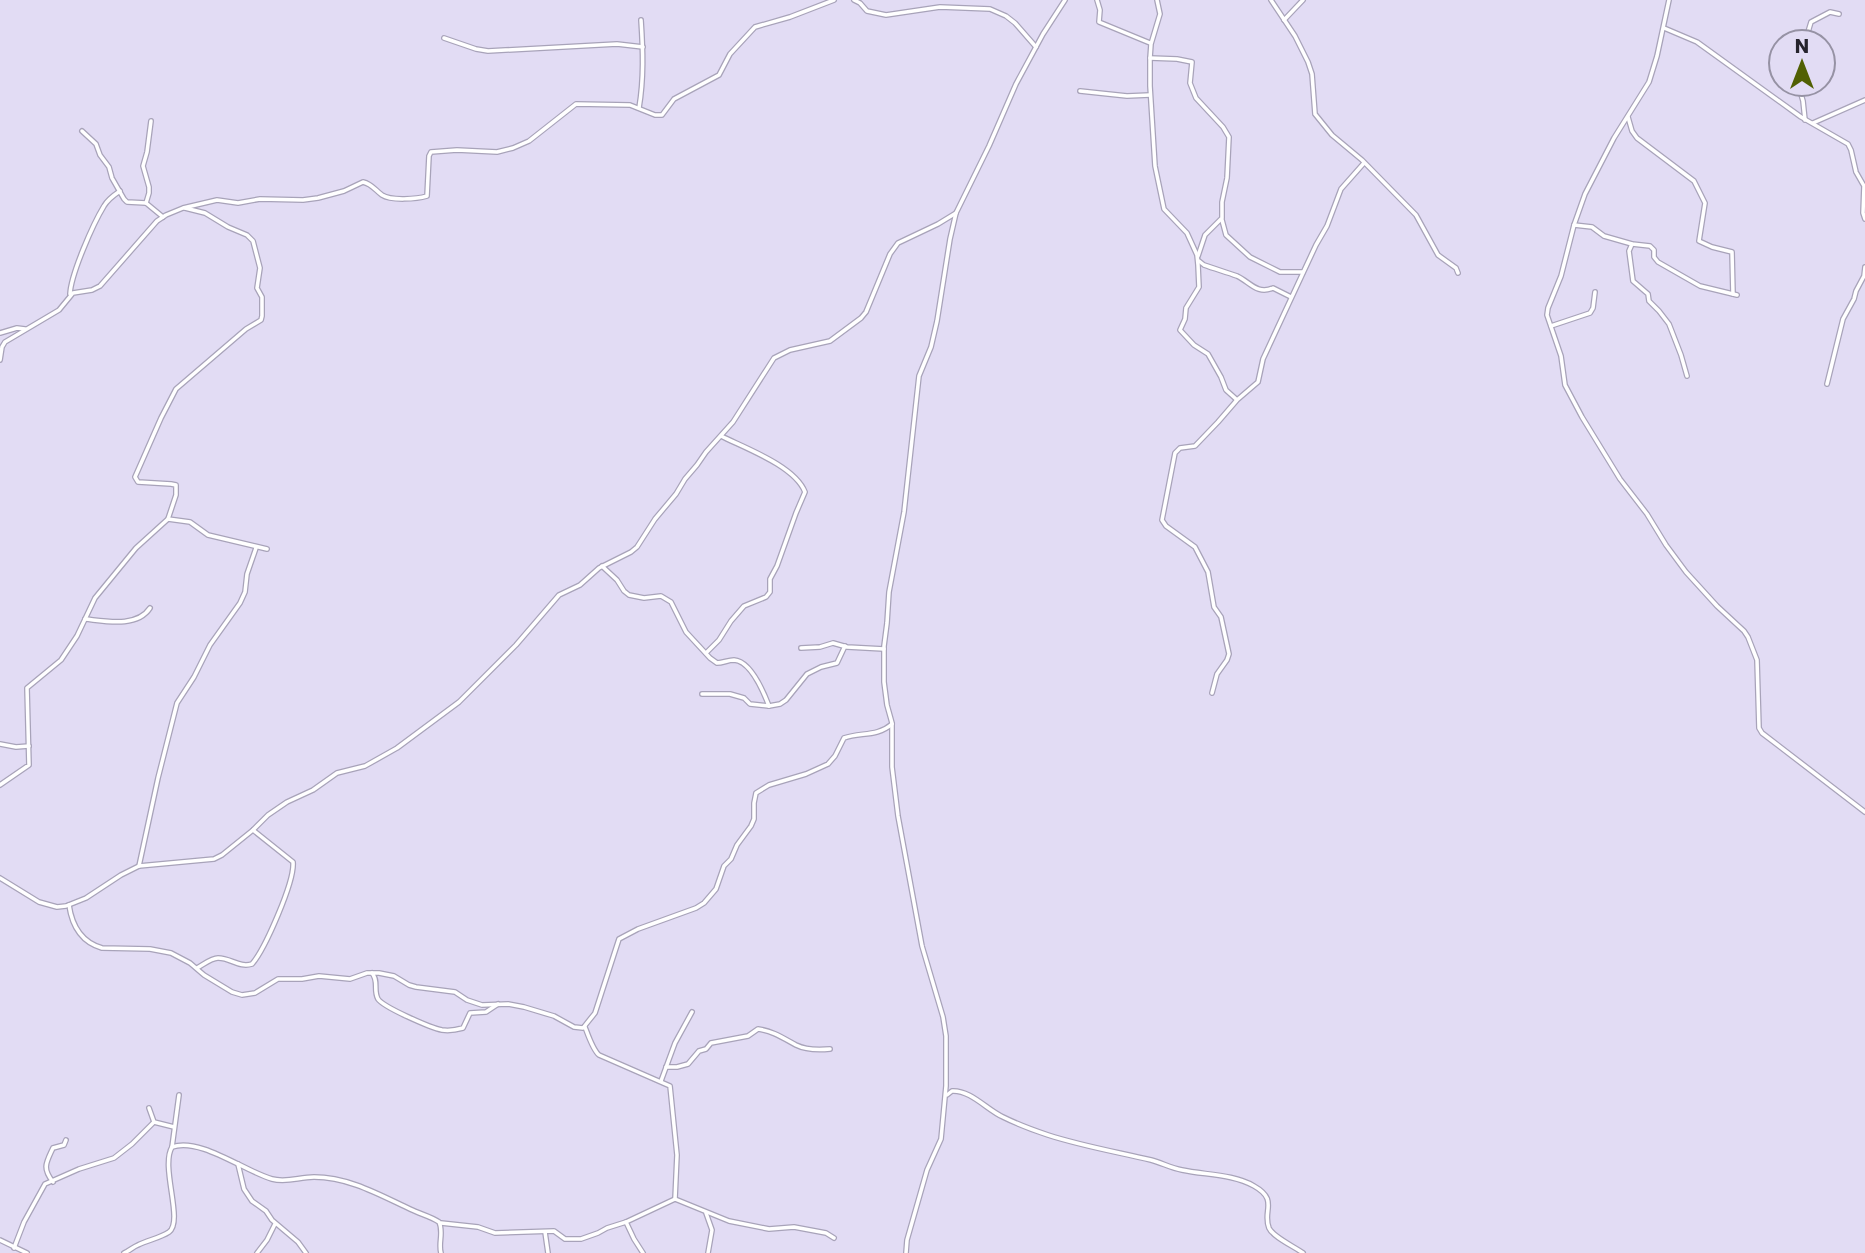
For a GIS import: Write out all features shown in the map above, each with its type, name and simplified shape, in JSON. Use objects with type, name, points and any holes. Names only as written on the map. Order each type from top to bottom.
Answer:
[{"type":"street","points":[[0,360],[5,342],[59,310],[76,292],[100,286],[163,217],[183,208],[217,200],[238,204],[260,199],[318,198],[344,191],[363,182],[371,184],[385,197],[426,197],[431,152],[498,152],[513,148],[529,141],[576,104],[630,104],[655,115],[662,115],[674,99],[719,75],[730,54],[755,27],[834,0]]},
{"type":"street","points":[[854,0],[867,11],[886,15],[940,7],[990,9],[1015,23],[1036,47]]},
{"type":"street","points":[[906,1253],[907,1240],[927,1170],[941,1139],[946,1076],[945,1026],[922,946],[891,766],[892,723],[885,692],[884,649],[889,592],[903,524],[919,381],[937,321],[956,213],[1009,98],[1065,0]]},
{"type":"street","points":[[1097,0],[1100,7],[1099,22],[1151,44]]},
{"type":"street","points":[[1157,0],[1160,14],[1151,44],[1150,58],[1155,166],[1164,209],[1183,227],[1198,258],[1199,287],[1186,308],[1180,330],[1208,354],[1226,390],[1237,400]]},
{"type":"street","points":[[1271,0],[1299,44],[1311,71],[1315,114],[1335,138],[1416,215],[1436,252],[1445,262],[1456,268],[1458,273]]},
{"type":"street","points":[[1284,20],[1303,0]]},
{"type":"street","points":[[1669,0],[1649,82],[1595,174],[1574,225],[1547,315],[1561,356],[1565,385],[1620,478],[1686,572],[1748,637],[1757,660],[1759,728],[1762,733],[1865,812]]},
{"type":"street","points":[[1809,28],[1812,20],[1830,12],[1839,14]]},
{"type":"street","points":[[639,108],[643,85],[640,20]]},
{"type":"street","points":[[1664,27],[1697,42],[1805,120],[1846,143],[1851,148],[1853,164],[1864,186],[1865,219]]},
{"type":"street","points":[[444,38],[488,51],[617,44],[643,47]]},
{"type":"street","points":[[1150,58],[1192,62],[1190,83],[1196,98],[1227,134],[1228,171],[1222,202],[1225,233],[1250,257],[1280,271],[1304,272]]},
{"type":"street","points":[[1080,91],[1127,96],[1150,95]]},
{"type":"street","points":[[1802,98],[1805,120]]},
{"type":"street","points":[[1811,124],[1865,100]]},
{"type":"street","points":[[1574,225],[1592,227],[1604,236],[1632,244],[1650,246],[1658,262],[1700,286],[1735,294],[1732,253],[1699,241],[1705,205],[1694,181],[1637,138],[1628,117]]},
{"type":"street","points":[[146,203],[149,193],[143,166],[151,121]]},
{"type":"street","points":[[82,131],[96,144],[124,199],[127,202],[146,203],[163,217]]},
{"type":"street","points":[[1212,693],[1217,674],[1229,654],[1220,616],[1214,607],[1208,572],[1195,547],[1166,526],[1162,519],[1176,451],[1195,446],[1237,400],[1258,382],[1263,359],[1327,226],[1341,189],[1364,163]]},
{"type":"street","points":[[71,295],[72,278],[104,206],[120,191]]},
{"type":"street","points":[[0,785],[29,765],[27,688],[61,660],[74,642],[95,598],[145,538],[171,514],[176,485],[135,480],[138,468],[176,389],[246,329],[261,320],[262,297],[257,288],[260,268],[253,241],[247,235],[228,228],[205,213],[183,208]]},
{"type":"street","points":[[0,878],[47,905],[57,907],[69,905],[95,893],[139,866],[214,859],[287,802],[313,790],[337,773],[375,761],[406,742],[455,706],[516,645],[556,598],[580,585],[602,566],[637,547],[685,478],[733,422],[774,358],[790,350],[830,341],[861,318],[890,254],[898,243],[956,213]]},
{"type":"street","points":[[1198,258],[1205,235],[1222,218]]},
{"type":"street","points":[[1632,244],[1629,251],[1633,281],[1648,294],[1649,301],[1669,324],[1687,376]]},
{"type":"street","points":[[1198,258],[1206,266],[1241,278],[1254,288],[1264,291],[1273,289],[1291,297]]},
{"type":"street","points":[[1827,384],[1845,312],[1854,299],[1865,267]]},
{"type":"street","points":[[1551,326],[1590,313],[1595,292]]},
{"type":"street","points":[[0,333],[17,328],[27,329]]},
{"type":"street","points":[[706,653],[744,606],[766,597],[770,592],[770,579],[778,566],[805,492],[802,484],[785,470],[721,436]]},
{"type":"street","points":[[168,519],[190,522],[208,535],[267,549]]},
{"type":"street","points":[[139,866],[177,703],[208,648],[240,603],[256,548]]},
{"type":"street","points":[[602,566],[629,595],[643,598],[661,596],[671,602],[686,632],[717,663],[733,660],[746,666],[760,685],[769,706]]},
{"type":"street","points":[[85,619],[131,620],[145,615],[150,608]]},
{"type":"street","points":[[801,648],[834,643],[884,649]]},
{"type":"street","points":[[702,694],[730,694],[744,698],[750,704],[769,706],[783,703],[812,671],[837,663],[845,646]]},
{"type":"street","points":[[585,1027],[595,1013],[617,942],[631,932],[704,903],[716,889],[724,866],[751,826],[754,819],[754,799],[758,791],[828,764],[844,738],[879,732],[892,723]]},
{"type":"street","points":[[0,744],[29,746]]},
{"type":"street","points":[[197,968],[215,958],[243,966],[252,964],[282,903],[293,862],[253,830]]},
{"type":"street","points":[[69,905],[75,928],[95,946],[158,950],[182,957],[232,992],[246,996],[278,979],[324,976],[350,979],[372,973],[389,974],[416,987],[455,992],[482,1005],[512,1004],[554,1016],[574,1027],[585,1027]]},
{"type":"street","points":[[372,973],[376,978],[379,1001],[437,1029],[463,1028],[469,1013],[486,1012],[499,1004]]},
{"type":"street","points":[[661,1081],[678,1037],[692,1012]]},
{"type":"street","points":[[585,1027],[594,1050],[599,1055],[670,1086],[678,1167],[675,1199]]},
{"type":"street","points":[[666,1067],[688,1064],[699,1051],[706,1049],[711,1043],[748,1036],[761,1029],[783,1036],[798,1046],[816,1050],[830,1049]]},
{"type":"street","points":[[945,1098],[952,1091],[962,1091],[1001,1116],[1048,1135],[1174,1168],[1250,1184],[1267,1198],[1271,1231],[1303,1253]]},
{"type":"street","points":[[124,1253],[168,1233],[173,1228],[168,1155],[172,1147],[180,1095]]},
{"type":"street","points":[[149,1108],[154,1122]]},
{"type":"street","points":[[154,1122],[174,1127]]},
{"type":"street","points":[[14,1248],[43,1186],[116,1156],[154,1122]]},
{"type":"street","points":[[53,1182],[47,1174],[46,1166],[52,1148],[64,1145],[66,1140]]},
{"type":"street","points":[[172,1147],[188,1146],[220,1155],[275,1180],[316,1177],[361,1186],[439,1223],[441,1253]]},
{"type":"street","points":[[238,1164],[244,1189],[253,1201],[266,1210],[275,1224],[298,1242],[306,1253]]},
{"type":"street","points":[[439,1223],[478,1227],[495,1233],[556,1231],[567,1240],[581,1239],[675,1199],[729,1221],[763,1228],[791,1227],[827,1233],[834,1238]]},
{"type":"street","points":[[705,1212],[712,1230],[708,1253]]},
{"type":"street","points":[[626,1222],[643,1253]]},
{"type":"street","points":[[257,1253],[275,1224]]},
{"type":"street","points":[[545,1232],[548,1253]]},
{"type":"street","points":[[0,1240],[27,1253]]}]
